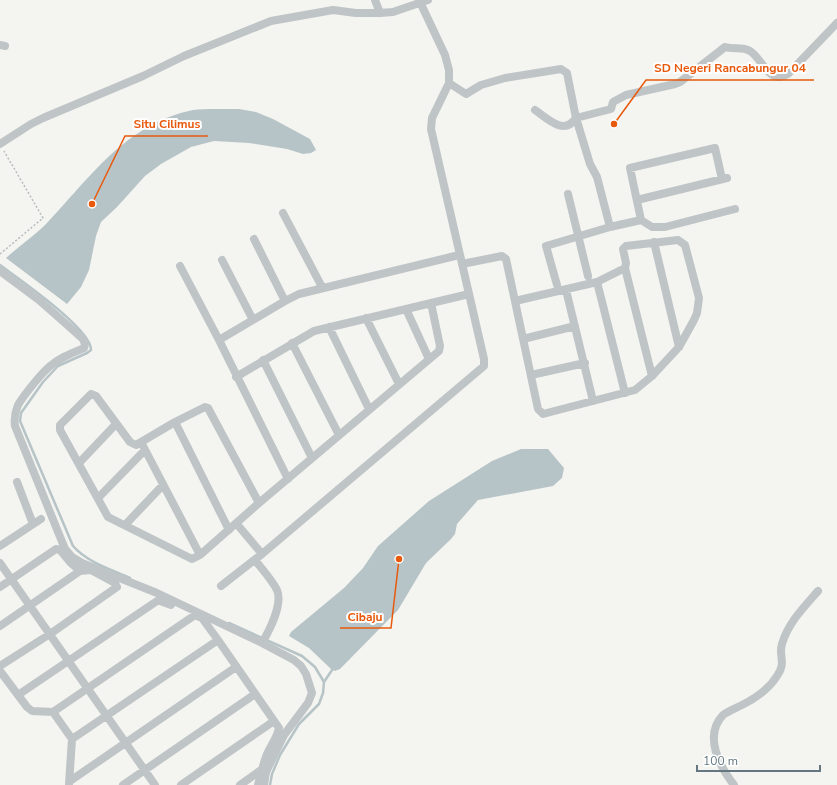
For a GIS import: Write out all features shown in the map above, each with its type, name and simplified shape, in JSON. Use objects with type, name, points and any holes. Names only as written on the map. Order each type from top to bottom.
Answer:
[{"type":"street","points":[[375,0],[380,14]]},
{"type":"street","points":[[2,148],[31,124],[43,118],[143,76],[184,56],[271,21],[333,10],[380,14],[393,12],[424,1],[445,55],[449,70],[449,83],[432,118],[431,129],[484,359],[484,366],[255,560],[221,586]]},
{"type":"street","points":[[535,110],[557,125],[564,127],[572,124],[576,118],[611,109],[613,102],[626,95],[680,82],[726,47],[732,49],[742,48],[749,50],[768,72],[779,77],[788,74],[837,23]]},
{"type":"street","points":[[449,83],[466,94],[481,85],[506,78],[561,69],[567,73],[576,118],[590,164],[597,177],[610,227]]},
{"type":"street","points":[[637,200],[725,179],[715,148],[630,168],[641,220]]},
{"type":"street","points":[[568,194],[588,276]]},
{"type":"street","points":[[557,285],[546,246],[610,227],[641,220],[652,226],[665,227],[735,209]]},
{"type":"street","points":[[283,214],[322,287]]},
{"type":"street","points":[[254,239],[285,301]]},
{"type":"street","points":[[462,264],[502,256],[506,259],[532,375],[538,409],[543,414],[635,390],[652,376],[679,347],[697,313],[699,298],[685,245],[678,240],[626,246],[623,249],[626,263],[625,268],[652,376]]},
{"type":"street","points":[[654,242],[679,347]]},
{"type":"street","points":[[219,340],[299,294],[322,287],[459,255]]},
{"type":"street","points":[[222,260],[253,320]]},
{"type":"street","points":[[180,266],[219,340],[236,377],[288,479]]},
{"type":"street","points":[[515,301],[597,282],[625,268]]},
{"type":"street","points":[[0,271],[39,300],[83,339],[85,344],[84,348],[48,367],[18,406],[14,418],[15,426],[65,549],[72,557],[82,563],[157,593],[262,643],[294,660],[301,666],[306,674],[312,693],[308,703],[284,735],[266,772],[264,785]]},
{"type":"street","points":[[597,282],[625,393]]},
{"type":"street","points":[[566,290],[585,363],[593,401]]},
{"type":"street","points":[[236,377],[314,331],[469,294]]},
{"type":"street","points":[[260,503],[208,408],[205,407],[175,422],[136,445],[130,442],[96,396],[91,394],[60,425],[60,430],[108,517],[125,524],[192,559],[200,555],[369,409],[439,351],[440,346],[431,304]]},
{"type":"street","points":[[406,309],[430,359]]},
{"type":"street","points":[[366,318],[399,384]]},
{"type":"street","points":[[523,339],[575,326]]},
{"type":"street","points":[[329,327],[369,409]]},
{"type":"street","points":[[292,343],[339,436]]},
{"type":"street","points":[[263,360],[312,458]]},
{"type":"street","points":[[532,375],[585,363]]},
{"type":"street","points":[[175,422],[229,530]]},
{"type":"street","points":[[79,463],[116,424]]},
{"type":"street","points":[[141,442],[200,555]]},
{"type":"street","points":[[98,498],[145,450]]},
{"type":"street","points":[[17,482],[33,524]]},
{"type":"street","points":[[125,524],[163,485]]},
{"type":"street","points":[[0,546],[41,519]]},
{"type":"street","points":[[236,523],[262,554]]},
{"type":"street","points":[[0,587],[56,549],[60,550],[80,571]]},
{"type":"street","points":[[255,560],[277,591],[278,600],[275,616],[270,630],[262,643]]},
{"type":"street","points":[[0,563],[155,785]]},
{"type":"street","points":[[0,626],[80,571],[91,570],[115,583],[117,587],[50,634],[0,666]]},
{"type":"street","points":[[734,785],[718,758],[715,746],[715,734],[718,724],[724,715],[761,693],[777,677],[782,668],[781,645],[791,623],[818,591]]},
{"type":"street","points":[[18,696],[157,601],[160,601],[202,618],[279,728],[278,734],[261,770],[258,785]]},
{"type":"street","points":[[0,671],[18,696],[32,711],[53,712],[195,615]]},
{"type":"street","points":[[72,739],[218,640]]},
{"type":"street","points":[[70,783],[126,742],[236,667]]},
{"type":"street","points":[[123,785],[255,694]]},
{"type":"street","points":[[53,712],[72,739],[70,783]]},
{"type":"street","points":[[181,785],[274,721]]},
{"type":"street","points":[[240,785],[261,770]]},
{"type":"path","points":[[0,254],[43,218],[2,148]]},
{"type":"shaded area","points":[[239,109],[256,112],[273,119],[310,139],[316,150],[311,153],[303,154],[287,149],[249,143],[214,141],[191,147],[161,164],[145,176],[101,222],[96,236],[89,270],[81,287],[67,304],[6,258],[37,233],[110,155],[128,140],[148,127],[169,117],[193,110]]},
{"type":"shaded area","points":[[521,449],[548,449],[564,468],[562,478],[553,486],[478,500],[457,524],[455,534],[451,539],[426,563],[398,610],[340,669],[335,671],[331,669],[309,648],[289,636],[291,632],[344,588],[363,568],[378,546],[429,501],[492,461]]},
{"type":"waterway","points":[[0,265],[52,304],[80,330],[88,341],[91,350],[58,366],[43,382],[21,413],[20,421],[73,546],[92,561],[130,578]]},
{"type":"waterway","points":[[229,623],[302,656],[315,667],[324,682],[323,693],[319,704],[299,724],[280,755],[272,774],[270,785]]},
{"type":"waterway","points":[[324,682],[334,667]]},
{"type":"place","name":"SD Negeri Rancabungur 04","points":[[614,124]]},
{"type":"place","name":"Situ Cilimus","points":[[92,204]]},
{"type":"place","name":"Cibaju","points":[[399,559]]}]
